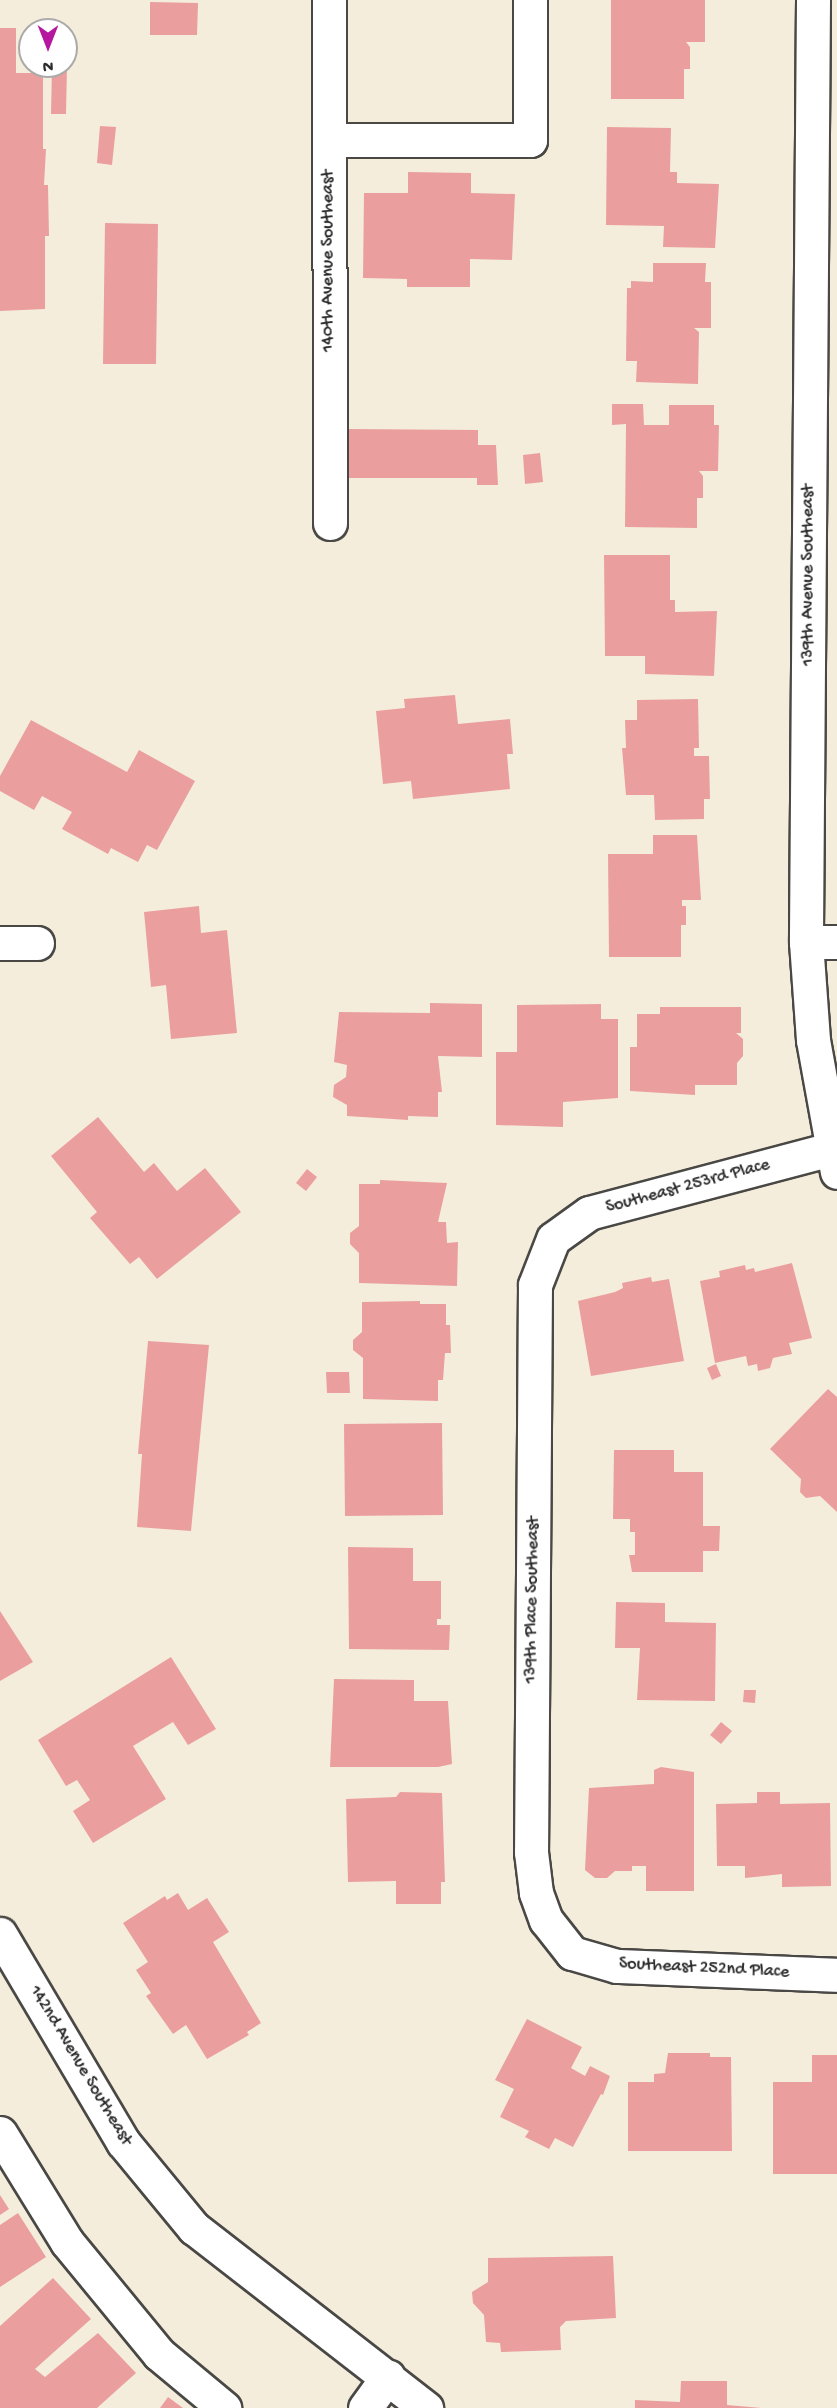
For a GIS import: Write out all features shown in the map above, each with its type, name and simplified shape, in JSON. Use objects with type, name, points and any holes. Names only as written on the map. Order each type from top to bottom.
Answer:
[{"type":"street","name":"140th Avenue Southeast","points":[[329,0],[330,523]]},
{"type":"street","points":[[329,140],[530,140],[530,0]]},
{"type":"street","name":"139th Avenue Southeast","points":[[813,0],[822,942],[813,1040],[834,1160]]},
{"type":"street","points":[[0,944],[38,944]]},
{"type":"street","name":"Southeast 253rd Place","points":[[553,1239],[589,1213],[834,1160]]},
{"type":"street","name":"139th Place Southeast","points":[[553,1239],[535,1285],[531,1852],[536,1893],[546,1920],[572,1953]]},
{"type":"street","name":"142nd Avenue Southeast","points":[[0,1934],[123,2142],[194,2228],[388,2376],[426,2408]]},
{"type":"street","name":"Southeast 252nd Place","points":[[572,1953],[616,1966],[837,1975]]},
{"type":"street","points":[[0,2133],[74,2251],[159,2354],[224,2408]]},
{"type":"street","points":[[365,2408],[388,2376]]},
{"type":"building","points":[[611,0],[705,0],[705,42],[686,42],[690,47],[690,69],[684,69],[684,99],[611,99]]},
{"type":"building","points":[[150,2],[198,3],[197,35],[150,35]]},
{"type":"building","points":[[0,28],[16,28],[18,78],[43,78],[43,149],[46,149],[44,185],[48,185],[49,236],[45,236],[45,309],[0,311]]},
{"type":"building","points":[[52,78],[67,78],[66,114],[51,114]]},
{"type":"building","points":[[100,126],[116,127],[112,165],[97,163]]},
{"type":"building","points":[[607,127],[671,128],[670,172],[677,172],[677,183],[719,184],[715,248],[663,247],[664,226],[606,225]]},
{"type":"building","points":[[408,172],[471,173],[471,193],[515,194],[512,260],[470,259],[470,287],[407,287],[407,279],[363,278],[364,193],[408,193]]},
{"type":"building","points":[[105,223],[158,224],[156,364],[103,364]]},
{"type":"building","points":[[653,263],[706,263],[705,282],[711,282],[711,328],[694,328],[699,332],[698,384],[636,382],[637,361],[626,361],[627,288],[631,288],[631,281],[653,282]]},
{"type":"building","points":[[612,404],[643,404],[644,425],[669,425],[669,405],[714,405],[714,425],[719,425],[718,471],[699,471],[703,476],[703,498],[697,498],[697,528],[625,527],[626,424],[612,425]]},
{"type":"building","points":[[349,429],[478,430],[478,445],[496,445],[498,485],[477,485],[477,478],[349,478]]},
{"type":"building","points":[[540,453],[543,482],[525,484],[523,455]]},
{"type":"building","points":[[604,555],[670,555],[670,600],[675,600],[675,612],[717,611],[714,676],[645,674],[645,656],[605,656]]},
{"type":"building","points":[[455,695],[458,724],[510,719],[513,754],[507,754],[510,789],[413,799],[411,781],[383,784],[376,711],[405,708],[404,699]]},
{"type":"building","points":[[698,699],[699,748],[694,748],[694,756],[709,756],[710,799],[704,799],[704,819],[655,820],[654,795],[626,795],[622,748],[626,748],[625,720],[637,720],[637,700]]},
{"type":"building","points":[[31,720],[127,772],[139,750],[195,781],[157,850],[147,845],[138,862],[111,848],[108,854],[62,829],[72,812],[42,796],[34,810],[0,791],[0,776]]},
{"type":"building","points":[[653,835],[697,835],[701,900],[682,900],[682,906],[686,906],[686,925],[681,925],[681,957],[609,957],[608,854],[653,854]]},
{"type":"building","points":[[199,906],[201,933],[227,930],[237,1033],[171,1039],[166,985],[151,987],[144,912]]},
{"type":"building","points":[[430,1003],[482,1004],[482,1057],[438,1056],[442,1092],[438,1092],[438,1117],[408,1116],[408,1120],[347,1116],[347,1105],[333,1097],[334,1085],[346,1077],[347,1065],[334,1062],[339,1012],[430,1013]]},
{"type":"building","points":[[601,1004],[601,1019],[618,1019],[618,1098],[563,1102],[563,1127],[496,1125],[496,1052],[517,1052],[517,1005]]},
{"type":"building","points":[[660,1007],[741,1007],[741,1033],[736,1033],[743,1039],[743,1056],[737,1063],[737,1085],[695,1085],[695,1095],[630,1091],[630,1047],[637,1047],[637,1014],[660,1014]]},
{"type":"building","points":[[98,1117],[144,1172],[154,1163],[177,1191],[205,1168],[241,1212],[157,1279],[139,1257],[130,1264],[90,1218],[97,1212],[51,1156]]},
{"type":"building","points":[[307,1169],[317,1177],[306,1191],[296,1183]]},
{"type":"building","points":[[380,1180],[447,1183],[438,1222],[446,1222],[447,1243],[458,1242],[457,1286],[359,1283],[359,1253],[350,1244],[350,1233],[359,1226],[359,1184],[380,1184]]},
{"type":"building","points":[[792,1263],[812,1338],[789,1343],[792,1354],[773,1358],[770,1368],[758,1371],[757,1364],[748,1366],[746,1356],[715,1363],[700,1281],[720,1277],[719,1271],[745,1265],[746,1270],[754,1268],[755,1272]]},
{"type":"building","points":[[651,1277],[652,1282],[669,1279],[684,1361],[591,1376],[578,1301],[615,1292],[623,1288],[622,1283]]},
{"type":"building","points":[[420,1301],[420,1304],[446,1304],[446,1325],[450,1325],[451,1353],[445,1353],[443,1380],[438,1380],[438,1401],[363,1399],[363,1358],[353,1350],[353,1340],[362,1332],[362,1302]]},
{"type":"building","points":[[148,1341],[209,1345],[191,1531],[137,1527],[142,1454],[138,1454]]},
{"type":"building","points":[[716,1364],[721,1376],[712,1380],[707,1368]]},
{"type":"building","points":[[326,1372],[349,1372],[350,1393],[327,1393]]},
{"type":"building","points":[[828,1389],[837,1397],[837,1512],[820,1496],[806,1498],[800,1492],[801,1479],[770,1449]]},
{"type":"building","points":[[442,1423],[443,1515],[345,1516],[344,1424]]},
{"type":"building","points":[[614,1450],[674,1450],[674,1472],[703,1472],[703,1526],[720,1526],[719,1551],[703,1551],[703,1572],[632,1572],[629,1555],[635,1555],[635,1532],[630,1532],[630,1519],[613,1519]]},
{"type":"building","points":[[348,1547],[413,1548],[413,1581],[441,1581],[441,1619],[437,1619],[437,1625],[450,1625],[449,1650],[349,1649]]},
{"type":"building","points":[[616,1602],[665,1603],[665,1622],[716,1623],[715,1701],[637,1700],[640,1648],[615,1648]]},
{"type":"building","points":[[0,1611],[33,1662],[0,1681]]},
{"type":"building","points":[[171,1657],[216,1729],[188,1745],[173,1722],[133,1746],[166,1799],[93,1843],[73,1811],[90,1800],[77,1780],[66,1786],[38,1740]]},
{"type":"building","points":[[334,1679],[414,1680],[414,1701],[448,1701],[452,1764],[438,1767],[330,1767]]},
{"type":"building","points":[[744,1690],[756,1690],[755,1703],[743,1702]]},
{"type":"building","points":[[721,1722],[732,1731],[721,1744],[710,1735]]},
{"type":"building","points":[[661,1767],[694,1772],[694,1891],[646,1891],[646,1866],[632,1866],[632,1871],[615,1871],[607,1878],[595,1878],[585,1870],[589,1788],[654,1784],[654,1770]]},
{"type":"building","points":[[400,1792],[442,1793],[445,1882],[441,1882],[441,1904],[396,1904],[396,1881],[348,1882],[346,1799],[396,1797]]},
{"type":"building","points":[[757,1792],[780,1792],[780,1804],[830,1803],[831,1886],[782,1887],[782,1874],[745,1878],[745,1866],[717,1866],[716,1804],[757,1803]]},
{"type":"building","points":[[178,1893],[188,1910],[207,1898],[229,1932],[213,1942],[261,2023],[247,2032],[249,2035],[207,2059],[186,2025],[173,2034],[146,1996],[151,1993],[136,1970],[148,1962],[123,1923],[165,1896],[167,1900]]},
{"type":"building","points":[[527,2019],[582,2047],[571,2068],[585,2076],[590,2066],[610,2076],[603,2095],[601,2094],[573,2147],[555,2138],[549,2149],[525,2137],[529,2131],[500,2117],[514,2089],[495,2080]]},
{"type":"building","points":[[668,2053],[710,2053],[710,2057],[731,2057],[732,2151],[628,2151],[628,2082],[654,2082],[654,2074],[665,2073]]},
{"type":"building","points":[[812,2055],[837,2055],[837,2174],[773,2174],[773,2082],[812,2082]]},
{"type":"building","points":[[0,2195],[9,2209],[0,2215]]},
{"type":"building","points":[[18,2213],[46,2257],[0,2287],[0,2225]]},
{"type":"building","points":[[613,2256],[616,2318],[566,2321],[560,2327],[561,2350],[501,2352],[500,2343],[486,2342],[484,2315],[473,2303],[472,2292],[488,2282],[488,2258]]},
{"type":"building","points":[[53,2278],[91,2319],[35,2369],[45,2377],[98,2333],[136,2373],[97,2408],[0,2408],[0,2326]]},
{"type":"building","points":[[681,2381],[727,2381],[727,2405],[762,2408],[635,2408],[635,2400],[680,2402]]},
{"type":"building","points":[[168,2397],[183,2408],[160,2408]]}]
